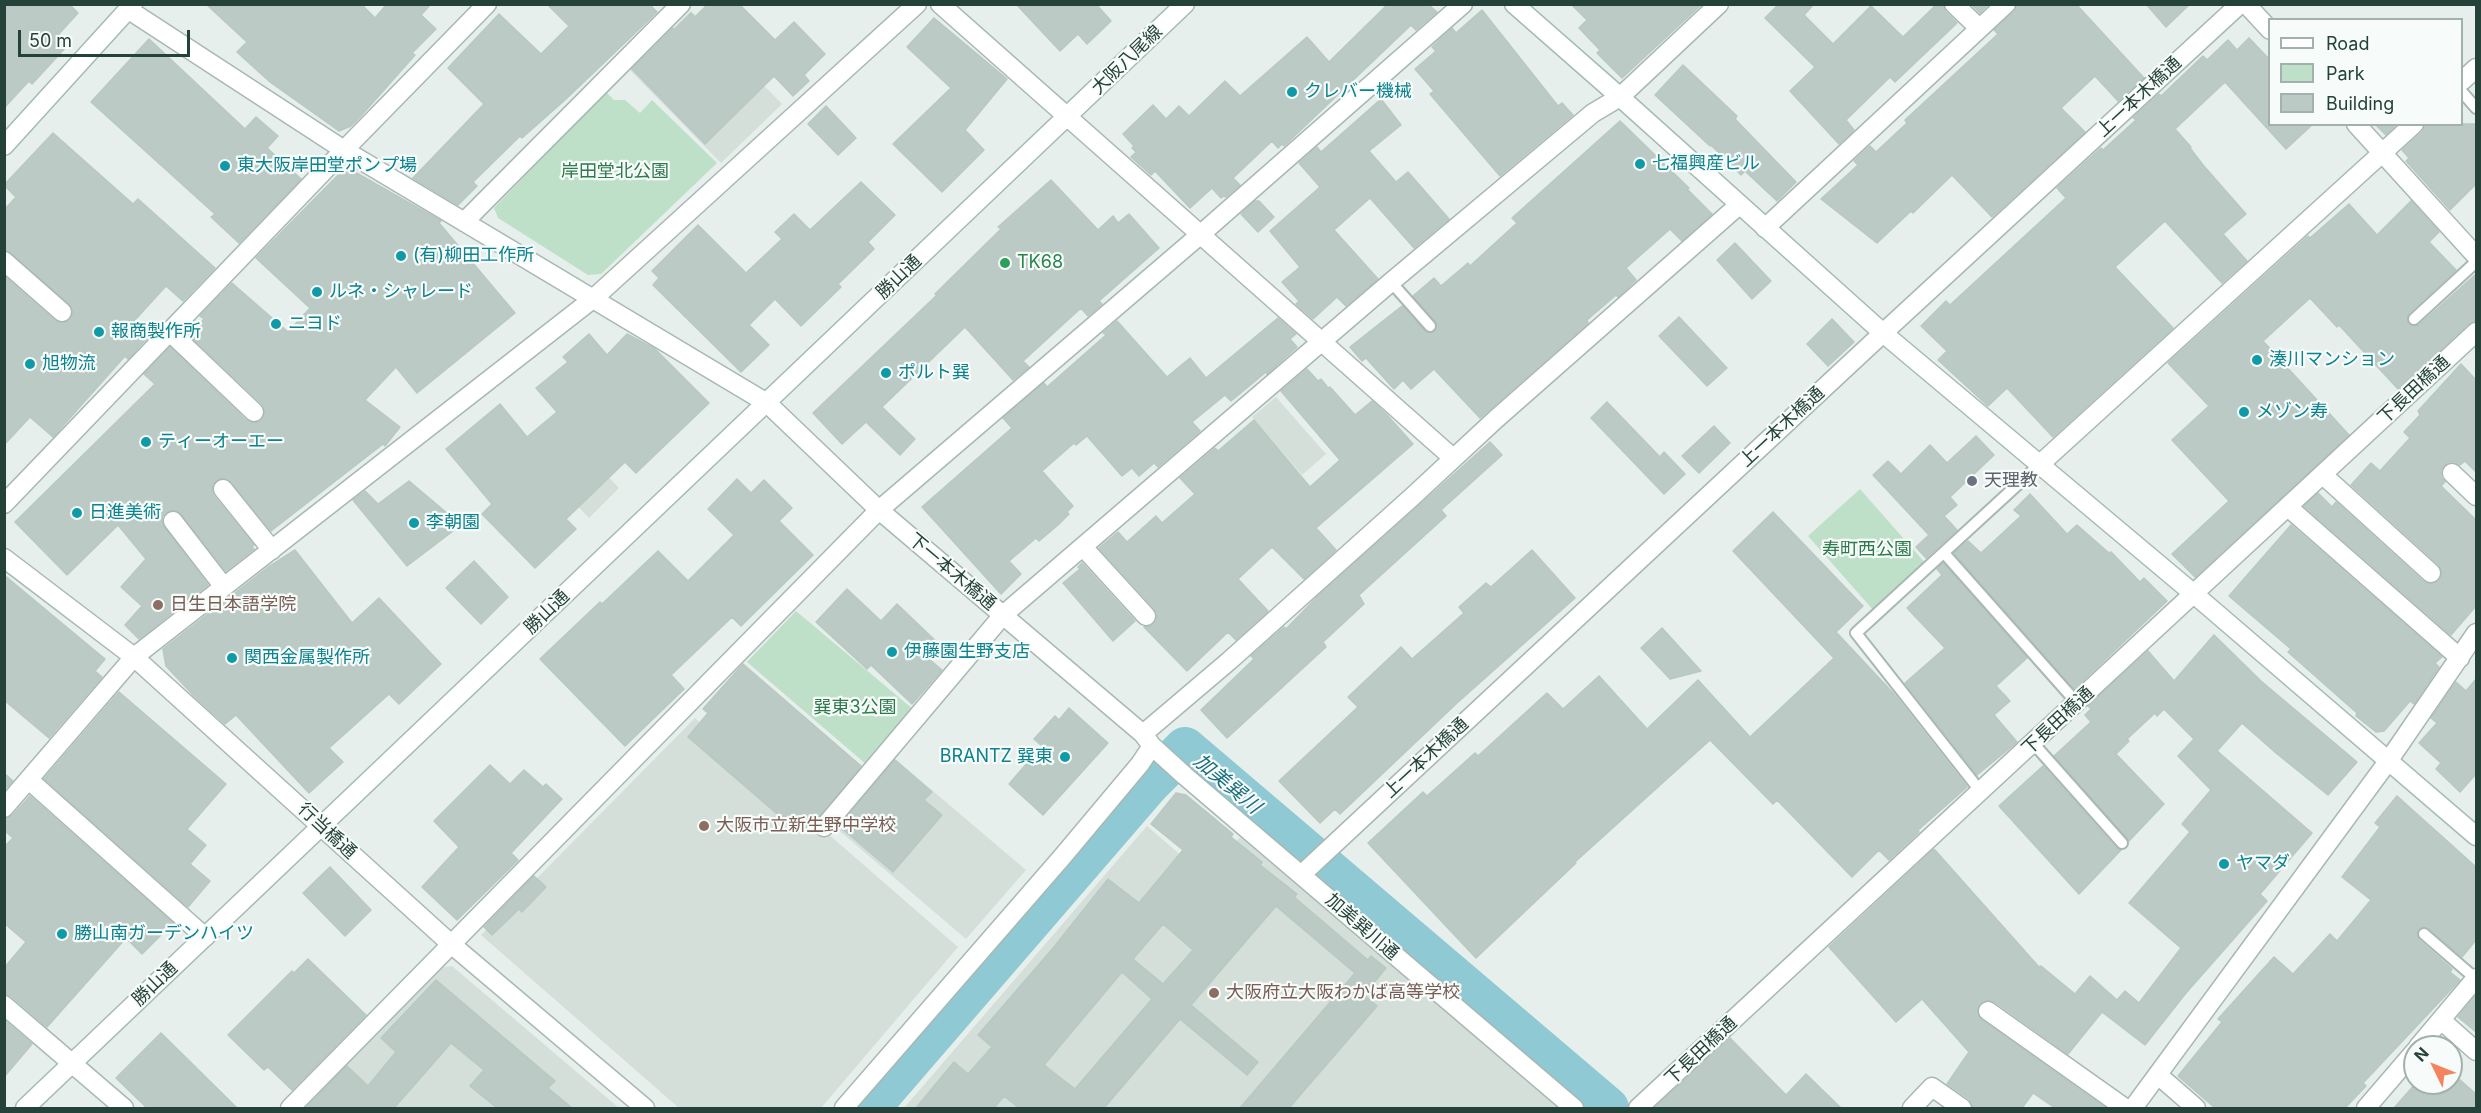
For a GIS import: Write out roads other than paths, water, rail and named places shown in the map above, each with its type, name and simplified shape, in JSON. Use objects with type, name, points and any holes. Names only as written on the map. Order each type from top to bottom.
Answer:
[{"type":"street","points":[[4,504],[487,4]]},
{"type":"street","points":[[464,222],[681,4]]},
{"type":"street","points":[[4,808],[134,657],[594,298],[917,4]]},
{"type":"street","points":[[940,4],[1068,116],[1120,166],[1201,234],[1453,458]]},
{"type":"street","name":"大阪八尾線","points":[[1068,116],[1185,4]]},
{"type":"street","points":[[290,1108],[879,510],[1201,234],[1463,4]]},
{"type":"street","points":[[1514,4],[1883,333],[2194,594],[2476,836]]},
{"type":"street","points":[[824,827],[1003,615],[1324,342],[1391,282],[1593,113],[1620,97],[1719,4]]},
{"type":"street","points":[[1954,4],[1979,28]]},
{"type":"street","points":[[1765,228],[2006,4]]},
{"type":"street","name":"上一本木橋通","points":[[1305,871],[2240,4]]},
{"type":"street","points":[[2246,4],[2268,28]]},
{"type":"street","points":[[4,146],[131,7]]},
{"type":"street","name":"下一本木橋通","points":[[131,7],[344,150],[766,403],[879,510],[1177,768]]},
{"type":"street","points":[[2463,80],[2476,68]]},
{"type":"street","name":"勝山通","points":[[25,1108],[1068,116]]},
{"type":"street","points":[[2358,126],[2476,256]]},
{"type":"street","points":[[2039,465],[2412,126]]},
{"type":"street","points":[[844,1108],[1063,856],[1140,764],[1152,744],[1229,661],[1453,458],[1739,205]]},
{"type":"street","points":[[4,261],[62,312]]},
{"type":"street","points":[[170,332],[254,412]]},
{"type":"street","name":"下長田橋通","points":[[1638,1108],[2476,332]]},
{"type":"street","points":[[2452,473],[2476,496]]},
{"type":"street","points":[[2323,475],[2431,573]]},
{"type":"street","points":[[223,489],[272,550]]},
{"type":"street","points":[[2288,507],[2460,658]]},
{"type":"street","points":[[173,522],[225,587]]},
{"type":"street","points":[[1083,547],[1146,616]]},
{"type":"street","name":"行当橋通","points":[[4,558],[134,657],[451,944],[645,1108]]},
{"type":"street","points":[[2133,1108],[2388,760],[2476,633]]},
{"type":"street","name":"加美巽川通","points":[[1177,768],[1305,871],[1574,1108]]},
{"type":"street","points":[[29,780],[205,937]]},
{"type":"street","points":[[2428,1035],[2476,979]]},
{"type":"street","points":[[4,1005],[124,1108]]},
{"type":"street","points":[[1988,1011],[2125,1108]]},
{"type":"street","points":[[2441,1020],[2476,1051]]},
{"type":"street","points":[[2366,1108],[2403,1065]]},
{"type":"street","points":[[2158,1075],[2196,1108]]},
{"type":"street","points":[[1912,1108],[1932,1087],[1962,1108]]},
{"type":"lane","points":[[2463,93],[2476,108]]},
{"type":"lane","points":[[2414,319],[2476,262]]},
{"type":"lane","points":[[1391,282],[1430,326]]},
{"type":"lane","points":[[1981,792],[1856,633],[2039,465]]},
{"type":"lane","points":[[1944,552],[2077,703]]},
{"type":"lane","points":[[2033,743],[2122,843]]},
{"type":"lane","points":[[2424,934],[2476,979]]},
{"type":"waterway","name":"加美巽川","points":[[869,1108],[1148,785],[1185,748],[1608,1108]]},
{"type":"place","name":"クレバー機械","points":[[1292,92]]},
{"type":"place","name":"七福興産ビル","points":[[1640,164]]},
{"type":"place","name":"東大阪岸田堂ポンプ場","points":[[225,166]]},
{"type":"place","name":"(有)柳田工作所","points":[[401,256]]},
{"type":"place","name":"TK68","points":[[1005,263]]},
{"type":"place","name":"ルネ・シャレード","points":[[317,292]]},
{"type":"place","name":"ニヨド","points":[[276,324]]},
{"type":"place","name":"報商製作所","points":[[99,332]]},
{"type":"place","name":"湊川マンション","points":[[2257,360]]},
{"type":"place","name":"旭物流","points":[[30,364]]},
{"type":"place","name":"ポルト巽","points":[[886,373]]},
{"type":"place","name":"メゾン寿","points":[[2244,412]]},
{"type":"place","name":"ティーオーエー","points":[[146,442]]},
{"type":"place","name":"天理教","points":[[1972,481]]},
{"type":"place","name":"日進美術","points":[[77,513]]},
{"type":"place","name":"李朝園","points":[[414,523]]},
{"type":"place","name":"日生日本語学院","points":[[158,605]]},
{"type":"place","name":"伊藤園生野支店","points":[[892,652]]},
{"type":"place","name":"関西金属製作所","points":[[232,658]]},
{"type":"place","name":"BRANTZ 巽東","points":[[1065,757]]},
{"type":"place","name":"大阪市立新生野中学校","points":[[704,826]]},
{"type":"place","name":"ヤマダ","points":[[2224,864]]},
{"type":"place","name":"勝山南ガーデンハイツ","points":[[62,934]]},
{"type":"place","name":"大阪府立大阪わかば高等学校","points":[[1214,993]]},
{"type":"park label","name":"岸田堂北公園","points":[[615,172]]},
{"type":"park label","name":"寿町西公園","points":[[1867,550]]},
{"type":"park label","name":"巽東3公園","points":[[855,708]]}]
